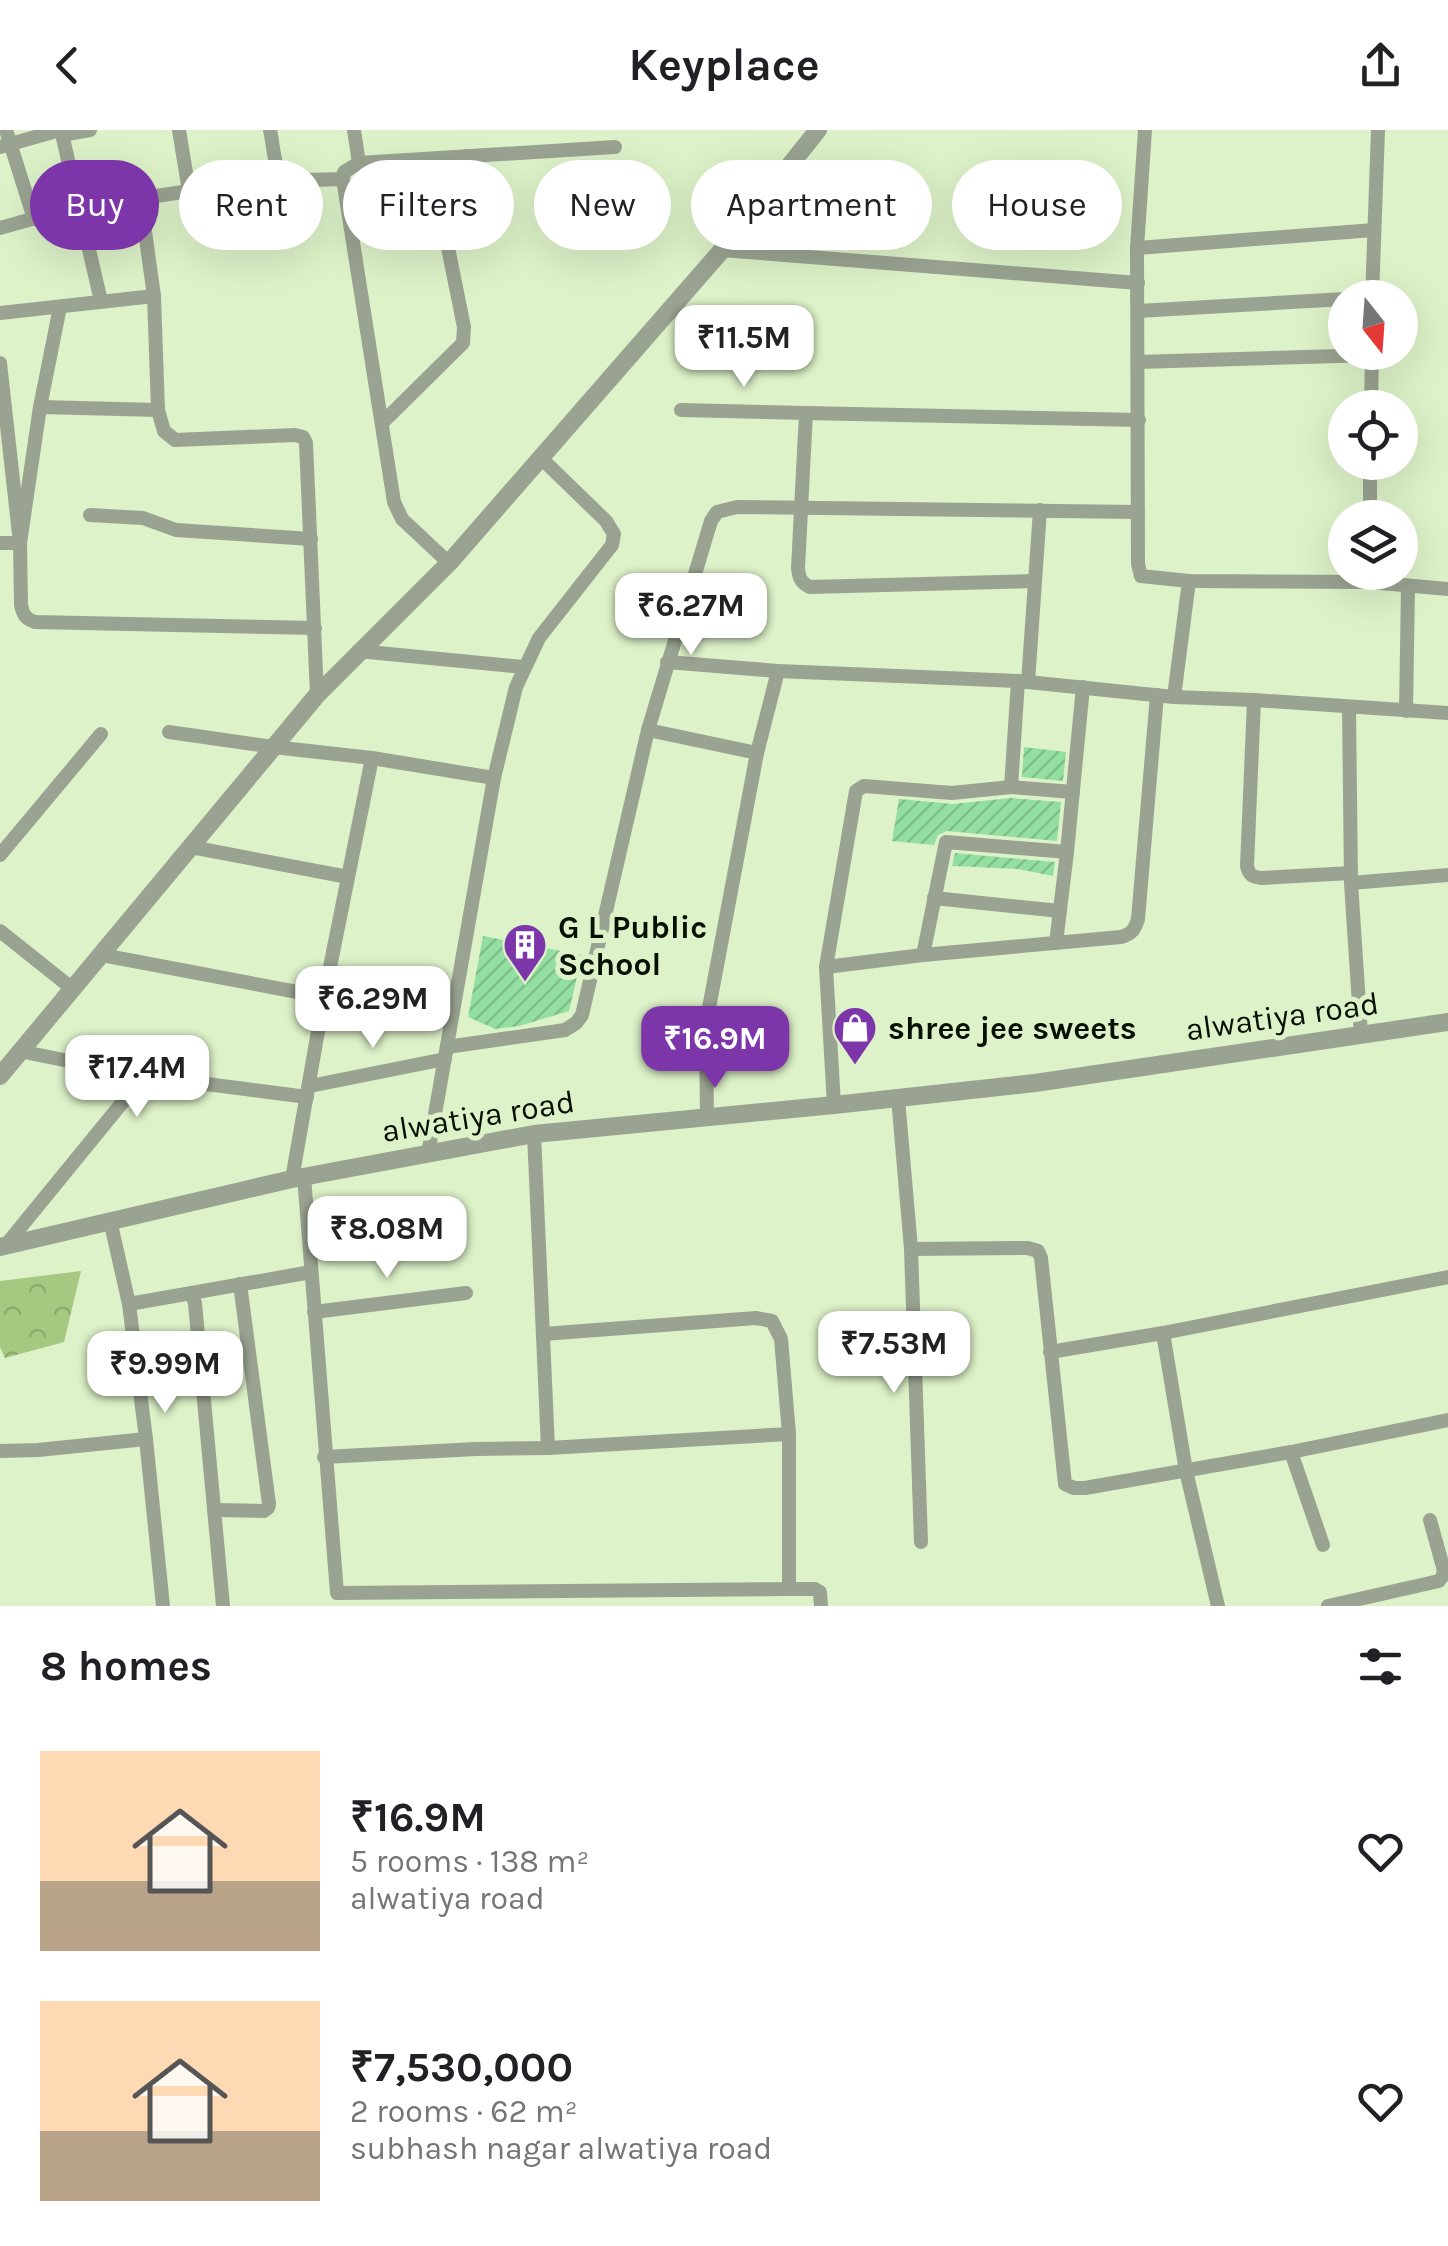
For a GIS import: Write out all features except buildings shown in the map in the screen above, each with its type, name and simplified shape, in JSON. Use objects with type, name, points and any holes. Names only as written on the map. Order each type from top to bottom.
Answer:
[{"type":"street","points":[[30,208],[5,140],[90,130]]},
{"type":"street","points":[[179,130],[184,160]]},
{"type":"street","points":[[270,130],[276,160]]},
{"type":"street","points":[[354,130],[359,160]]},
{"type":"street","points":[[794,160],[818,130]]},
{"type":"street","points":[[1145,130],[1136,248],[1138,564],[1142,576],[1189,581],[1328,579]]},
{"type":"street","points":[[1373,280],[1378,130]]},
{"type":"street","points":[[61,132],[67,160]]},
{"type":"street","points":[[405,160],[615,147]]},
{"type":"street","points":[[467,156],[467,160]]},
{"type":"street","points":[[0,228],[30,220]]},
{"type":"street","points":[[1136,248],[1374,230]]},
{"type":"street","points":[[89,250],[101,301]]},
{"type":"street","points":[[148,250],[154,296],[158,410],[164,431],[176,440],[303,437],[307,450],[316,695]]},
{"type":"street","points":[[355,250],[397,511],[449,563]]},
{"type":"street","points":[[382,423],[463,342],[464,327],[448,250]]},
{"type":"street","points":[[0,1076],[316,695],[449,563],[722,250],[1138,283]]},
{"type":"street","points":[[0,313],[154,296]]},
{"type":"street","points":[[1138,311],[1328,300]]},
{"type":"street","points":[[20,543],[40,407],[60,307]]},
{"type":"street","points":[[1138,362],[1328,356]]},
{"type":"street","points":[[0,363],[20,543],[22,614],[27,619],[315,628]]},
{"type":"street","points":[[40,407],[158,410]]},
{"type":"street","points":[[681,410],[1138,420]]},
{"type":"street","points":[[806,413],[799,577],[803,584],[1035,581]]},
{"type":"street","points":[[428,1154],[494,778],[516,688],[538,638],[612,545],[614,534],[606,521],[540,458]]},
{"type":"street","points":[[19,1050],[144,1076],[308,1091],[446,1053],[565,1030],[582,1015],[648,730],[711,521],[717,512],[737,507],[1138,512]]},
{"type":"street","points":[[1011,787],[1040,510]]},
{"type":"street","points":[[90,515],[152,520],[176,530],[311,539]]},
{"type":"street","points":[[0,543],[20,543]]},
{"type":"street","points":[[1174,697],[1189,581]]},
{"type":"street","points":[[1418,586],[1448,588]]},
{"type":"street","points":[[1406,711],[1408,590]]},
{"type":"street","points":[[358,652],[523,667]]},
{"type":"street","points":[[667,662],[778,671],[1023,681],[1158,696],[1448,713]]},
{"type":"street","points":[[707,1116],[709,1008],[757,753],[778,671]]},
{"type":"street","points":[[1056,943],[1083,687]]},
{"type":"street","points":[[826,967],[1129,934],[1136,928],[1158,696]]},
{"type":"street","points":[[1254,700],[1249,874],[1254,878],[1448,875]]},
{"type":"street","points":[[1349,707],[1351,878],[1360,1035]]},
{"type":"street","points":[[648,730],[757,753]]},
{"type":"street","points":[[169,732],[494,778]]},
{"type":"street","points":[[0,855],[101,734]]},
{"type":"street","points":[[372,758],[324,998],[298,1178],[311,1272],[338,1599],[815,1589],[820,1592],[821,1606]]},
{"type":"street","points":[[834,1105],[826,967],[856,791],[864,786],[952,792],[1011,787],[1072,792]]},
{"type":"street","points":[[923,955],[946,842],[1067,852]]},
{"type":"street","points":[[190,848],[348,877]]},
{"type":"street","points":[[934,898],[1060,911]]},
{"type":"street","points":[[0,931],[74,990]]},
{"type":"street","points":[[102,955],[324,998]]},
{"type":"street","name":"alwatiya road","points":[[3,1246],[298,1178],[534,1134],[1035,1082],[1448,1022]]},
{"type":"street","points":[[3,1246],[144,1076]]},
{"type":"street","points":[[898,1098],[912,1249],[920,1542]]},
{"type":"street","points":[[534,1134],[548,1448]]},
{"type":"street","points":[[110,1220],[129,1304],[163,1606]]},
{"type":"street","points":[[912,1249],[1028,1248],[1038,1252],[1065,1484],[1074,1488],[1186,1471],[1448,1420]]},
{"type":"street","points":[[129,1304],[311,1272]]},
{"type":"street","points":[[1050,1352],[1448,1277]]},
{"type":"street","points":[[214,1510],[264,1511],[269,1504],[240,1284]]},
{"type":"street","points":[[191,1293],[223,1606]]},
{"type":"street","points":[[314,1312],[466,1294]]},
{"type":"street","points":[[543,1334],[756,1318],[772,1321],[780,1339],[789,1434],[788,1589]]},
{"type":"street","points":[[1163,1333],[1186,1471],[1218,1606]]},
{"type":"street","points":[[324,1457],[789,1434]]},
{"type":"street","points":[[0,1451],[146,1439]]},
{"type":"street","points":[[1290,1452],[1323,1545]]},
{"type":"street","points":[[1328,1606],[1440,1581],[1443,1567],[1430,1520]]},
{"type":"green space","points":[[81,1271],[64,1342],[5,1358],[0,1347],[0,1281]]},
{"type":"place","name":"G L Public School","points":[[525,983]]},
{"type":"place","name":"shree jee sweets","points":[[855,1066]]}]
